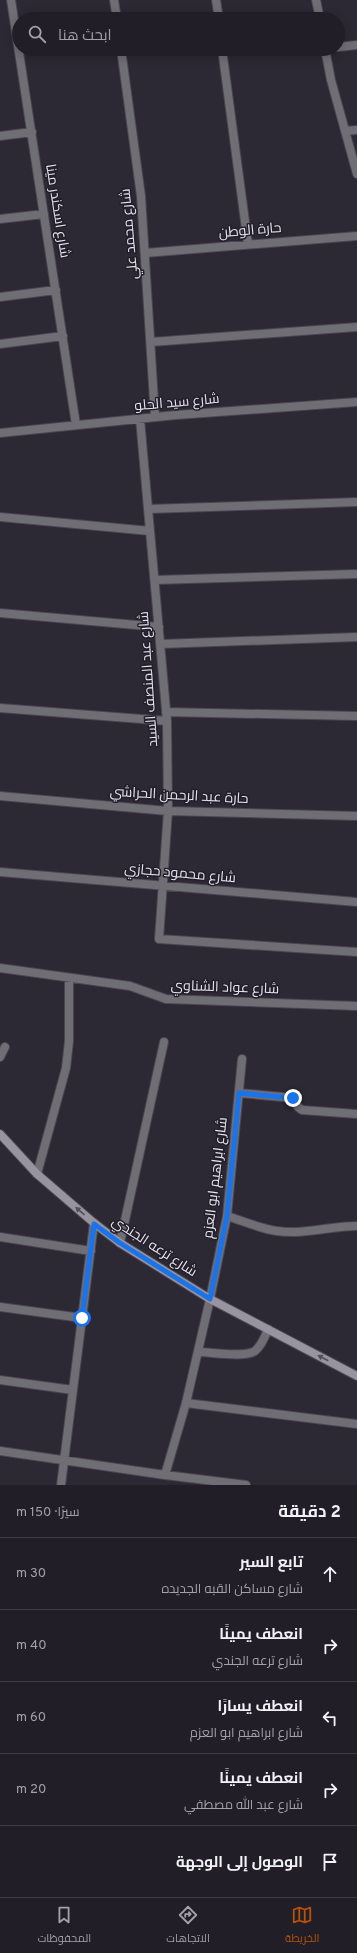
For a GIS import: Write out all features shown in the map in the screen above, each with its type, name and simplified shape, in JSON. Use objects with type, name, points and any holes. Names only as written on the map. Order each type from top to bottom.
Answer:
[{"type":"main road","name":"شارع ترعه الجندي","points":[[0,1134],[37,1174],[94,1224],[120,1243],[210,1299],[357,1376]]},
{"type":"street","name":"شارع اسكندر مينا","points":[[11,0],[13,12]]},
{"type":"street","points":[[114,0],[116,12]]},
{"type":"street","points":[[216,0],[218,12]]},
{"type":"street","points":[[316,0],[319,12]]},
{"type":"street","points":[[345,46],[357,45]]},
{"type":"street","name":"شارع اسكندر مينا","points":[[20,56],[76,425]]},
{"type":"street","name":"شارع محمد علي","points":[[122,56],[140,190],[146,253],[155,418]]},
{"type":"street","points":[[223,56],[248,244]]},
{"type":"street","points":[[326,56],[331,80],[357,174]]},
{"type":"street","points":[[345,131],[357,130]]},
{"type":"street","points":[[0,136],[32,132]]},
{"type":"street","points":[[0,219],[44,214]]},
{"type":"street","name":"حارة الوطن","points":[[146,253],[357,236]]},
{"type":"street","points":[[0,297],[56,290]]},
{"type":"street","points":[[150,342],[357,327]]},
{"type":"street","points":[[0,344],[63,336]]},
{"type":"street","name":"شارع سيد الحلو","points":[[0,433],[140,419],[357,402]]},
{"type":"street","name":"شارع عبد المنصف السيد","points":[[140,419],[167,722],[168,811],[159,939],[357,952]]},
{"type":"street","points":[[148,508],[357,502]]},
{"type":"street","points":[[0,517],[150,531]]},
{"type":"street","points":[[155,580],[357,574]]},
{"type":"street","points":[[0,613],[159,627]]},
{"type":"street","points":[[161,644],[357,637]]},
{"type":"street","points":[[0,708],[167,722]]},
{"type":"street","points":[[166,712],[357,716]]},
{"type":"street","name":"حارة عبد الرحمن الحراشي","points":[[0,796],[168,811],[357,816]]},
{"type":"street","name":"شارع محمود حجازي","points":[[0,872],[357,902]]},
{"type":"street","name":"شارع عواد الشناوي","points":[[0,968],[130,986],[166,999],[357,1006]]},
{"type":"street","points":[[37,1174],[66,1068],[69,1041],[69,978]]},
{"type":"street","points":[[120,1243],[164,1042]]},
{"type":"street","points":[[0,1057],[5,1047]]},
{"type":"street","name":"شارع ابراهيم ابو العزم","points":[[165,1475],[186,1403],[227,1216],[242,1059]]},
{"type":"street","points":[[239,1093],[293,1098],[298,1107],[302,1110],[357,1114]]},
{"type":"street","points":[[227,1216],[276,1231],[301,1232],[357,1226]]},
{"type":"street","points":[[61,1485],[94,1224]]},
{"type":"street","points":[[0,1237],[91,1251]]},
{"type":"street","points":[[0,1307],[82,1318]]},
{"type":"street","points":[[198,1352],[243,1354],[254,1352],[262,1343],[268,1330]]},
{"type":"street","points":[[0,1380],[73,1390]]},
{"type":"street","points":[[186,1403],[357,1424]]},
{"type":"street","points":[[0,1452],[246,1485]]},
{"type":"route","points":[[82,1318],[94,1224],[120,1243],[210,1299],[227,1216],[239,1093],[293,1098]]}]
